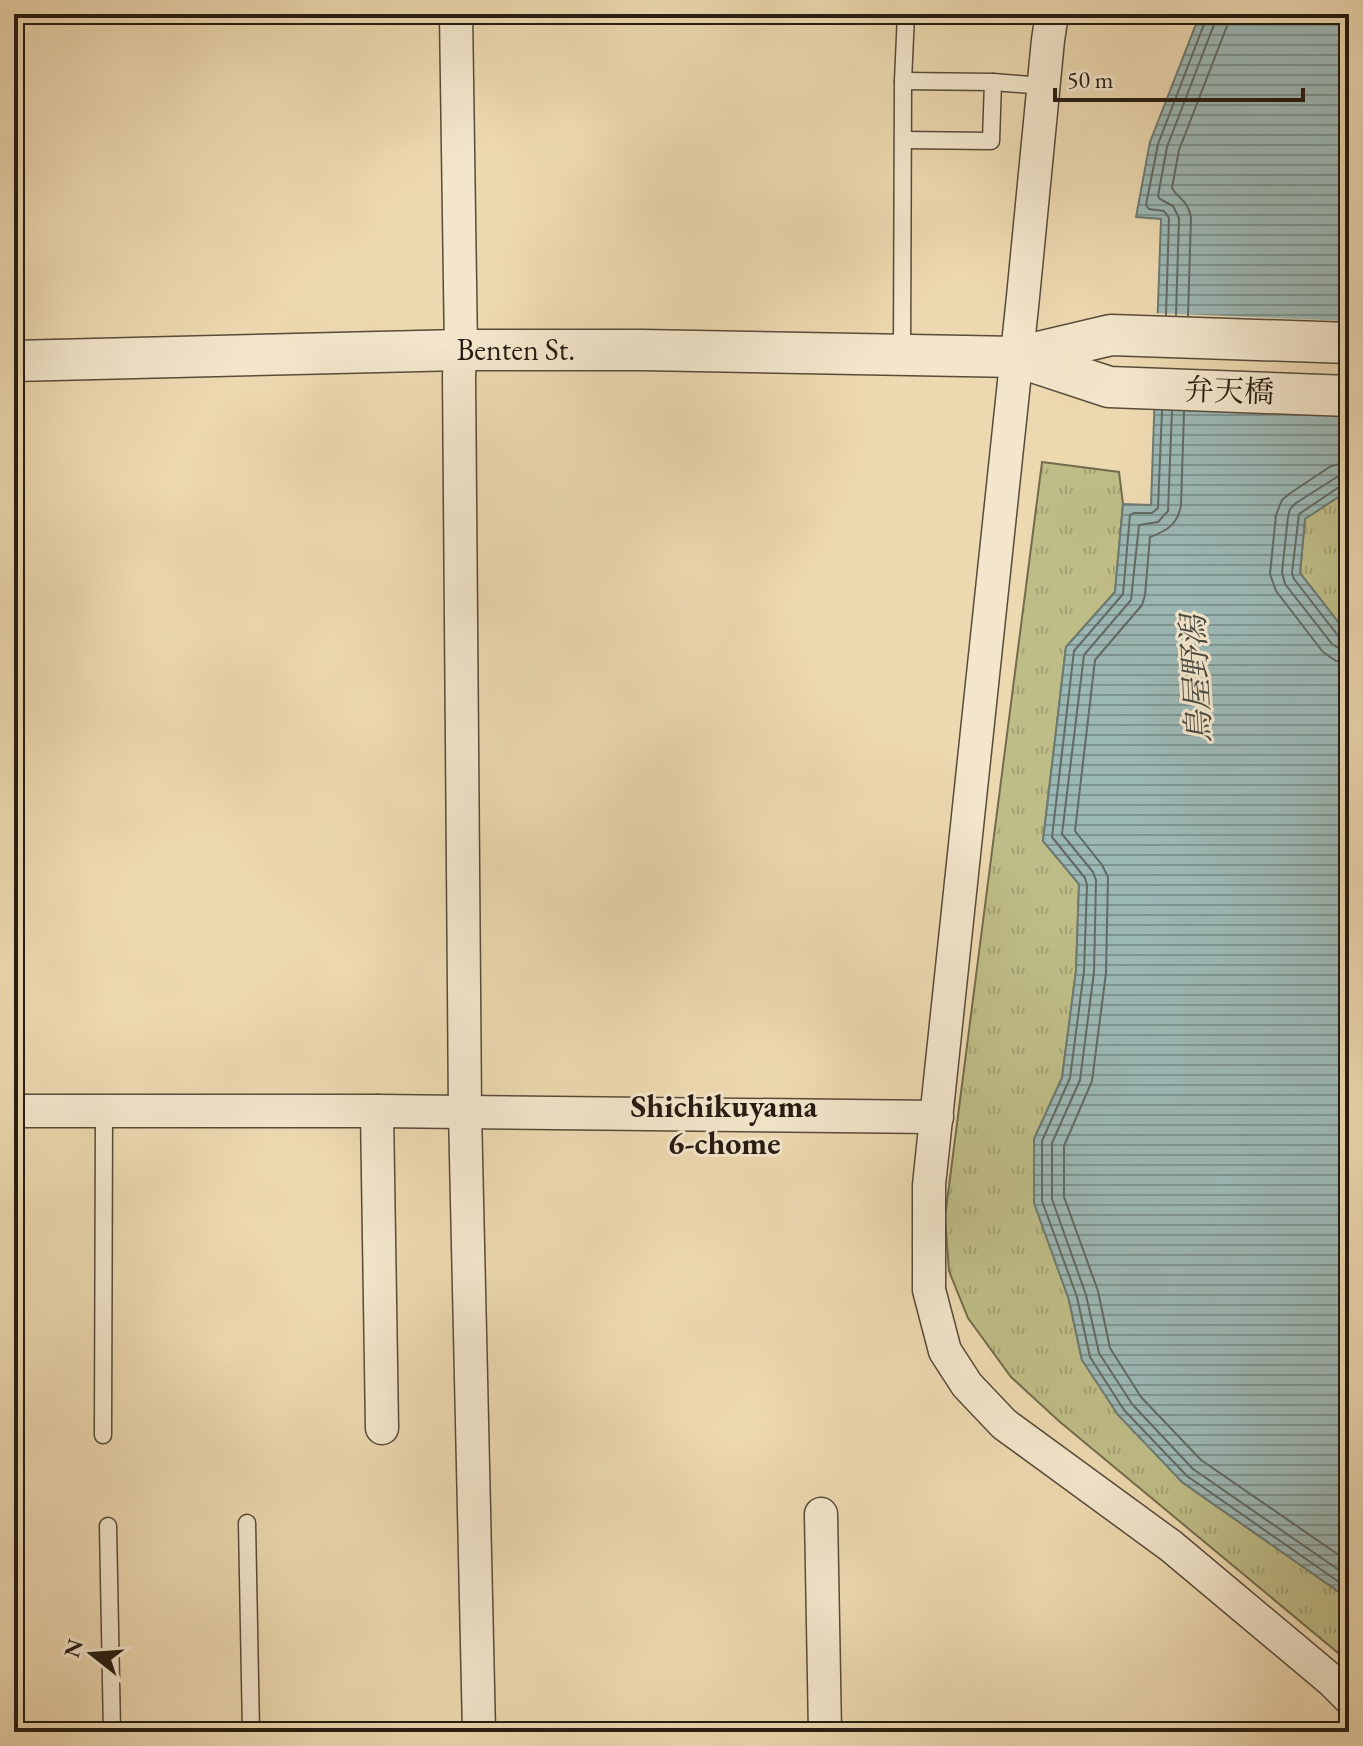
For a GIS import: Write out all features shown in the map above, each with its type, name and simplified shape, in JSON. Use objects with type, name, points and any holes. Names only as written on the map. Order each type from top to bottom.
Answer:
[{"type":"street","points":[[456,14],[465,1112],[479,1732]]},
{"type":"street","points":[[1052,14],[929,1185],[929,1290],[945,1351],[967,1385],[1004,1424],[1171,1546],[1349,1698]]},
{"type":"street","name":"弁天橋","points":[[1017,357],[1111,335],[1349,343]]},
{"type":"street","name":"Benten St.","points":[[14,361],[461,350],[1017,357]]},
{"type":"street","name":"弁天橋","points":[[1017,357],[1109,387],[1349,396]]},
{"type":"street","points":[[14,1111],[937,1117]]},
{"type":"street","points":[[377,1111],[382,1428]]},
{"type":"street","points":[[821,1514],[825,1732]]},
{"type":"lane","points":[[902,354],[906,14]]},
{"type":"lane","points":[[903,81],[1043,86]]},
{"type":"lane","points":[[903,140],[991,141],[993,82]]},
{"type":"lane","points":[[103,1435],[104,1111]]},
{"type":"lane","points":[[247,1523],[251,1732]]},
{"type":"lane","points":[[108,1526],[112,1732]]},
{"type":"green space","points":[[1042,462],[1119,472],[1123,504],[1115,592],[1066,647],[1043,841],[1079,884],[1076,971],[1062,1078],[1034,1139],[1082,1360],[1182,1482],[1349,1599],[1349,1662],[1060,1422],[1011,1377],[968,1318],[949,1271],[945,1217]]},
{"type":"green space","points":[[1349,490],[1349,636],[1300,573],[1305,518]]},
{"type":"water","name":"鳥屋野潟","points":[[1200,14],[1349,14],[1349,490],[1305,519],[1300,573],[1349,636],[1349,1599],[1182,1482],[1118,1415],[1082,1360],[1069,1300],[1034,1203],[1034,1139],[1062,1078],[1076,971],[1079,884],[1043,841],[1066,647],[1115,592],[1123,504],[1151,505],[1161,219],[1136,217],[1150,142]]},
{"type":"pier","points":[[1154,313],[1349,321],[1349,416],[1150,407]]},
{"type":"district","name":"Shichikuyama 6-chome","points":[[724,1124]]}]
